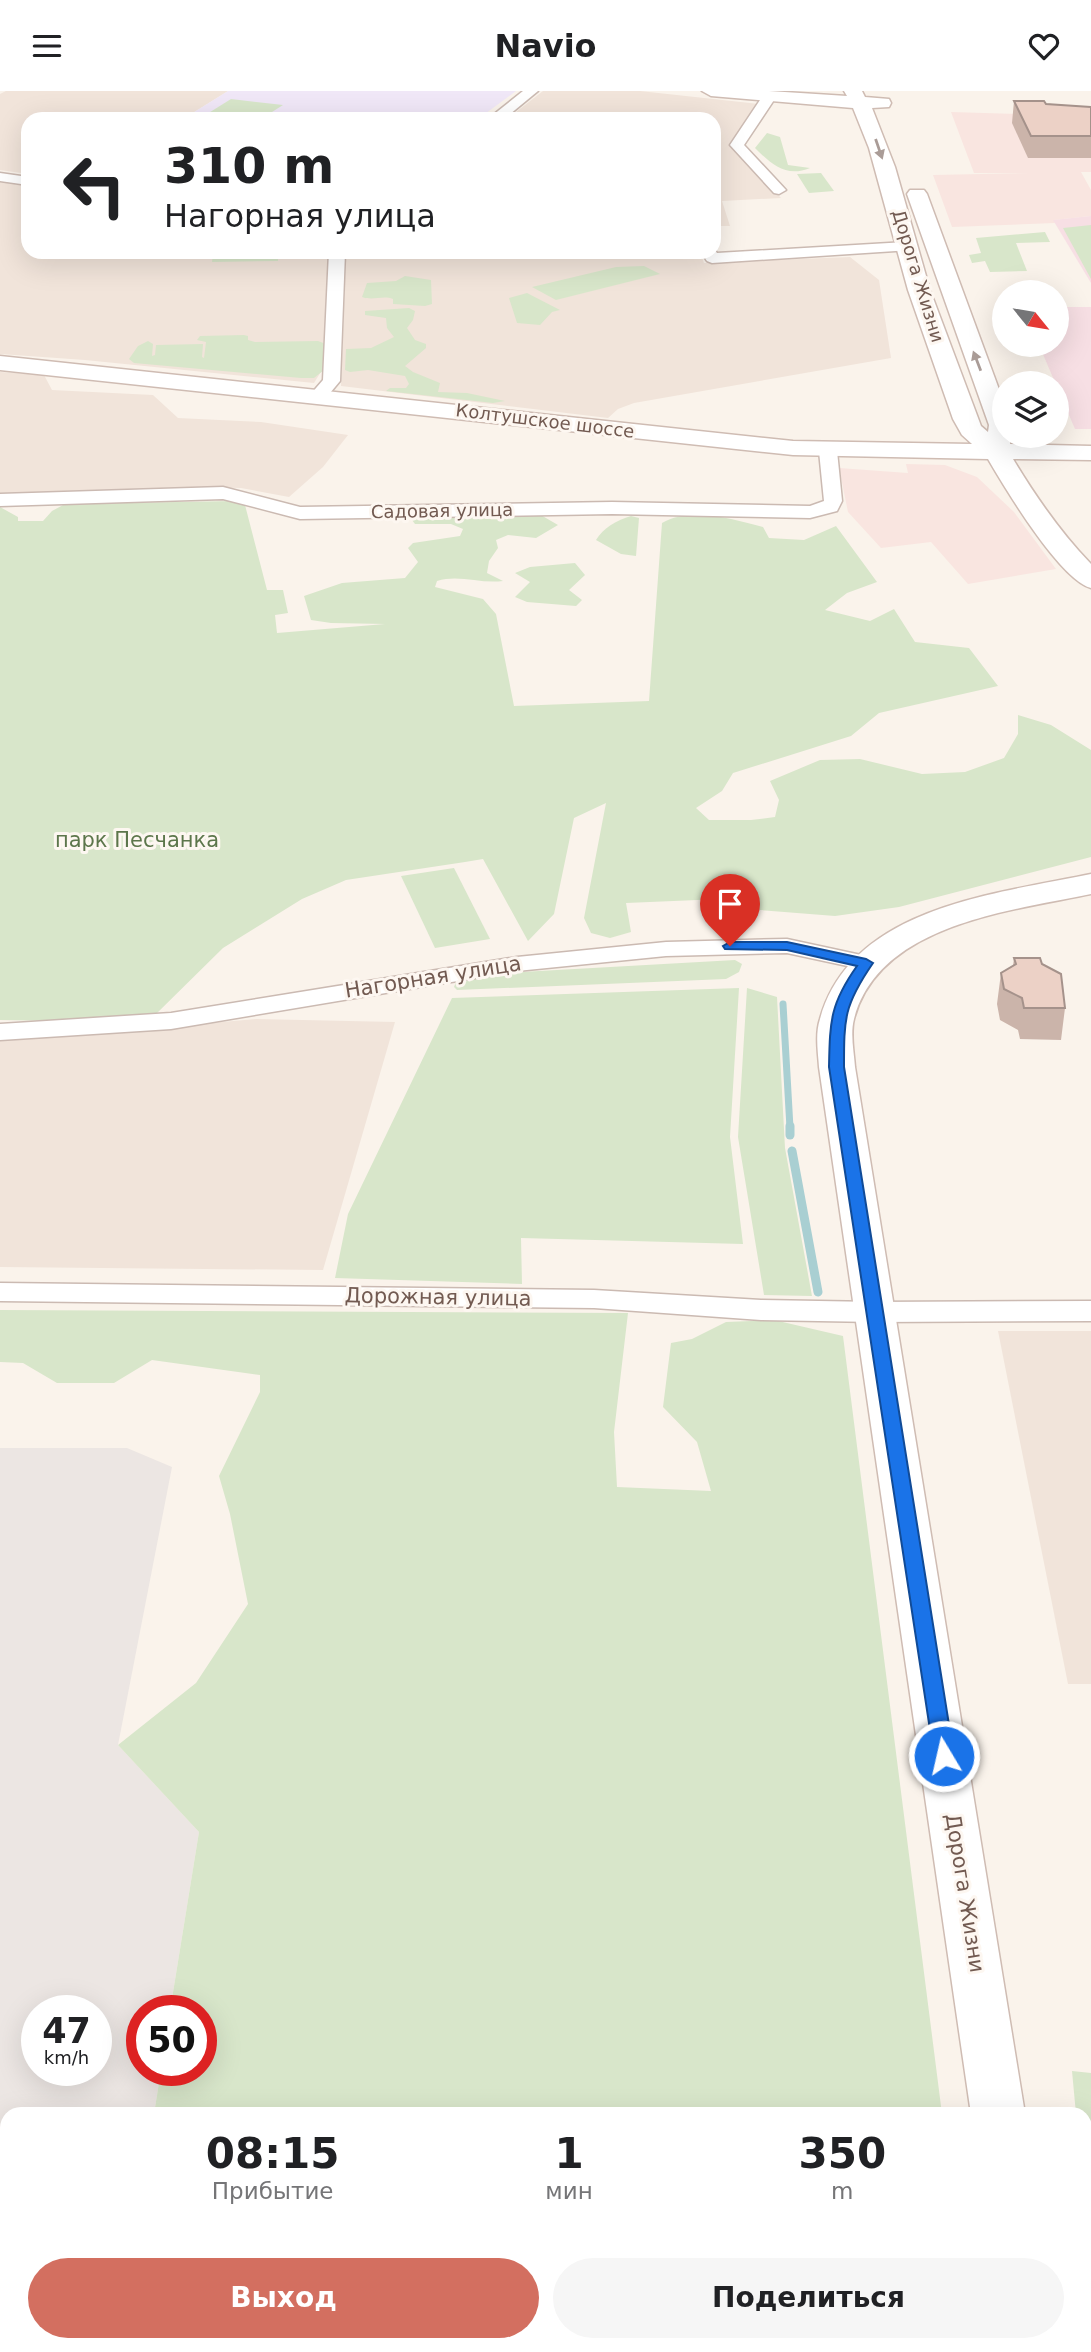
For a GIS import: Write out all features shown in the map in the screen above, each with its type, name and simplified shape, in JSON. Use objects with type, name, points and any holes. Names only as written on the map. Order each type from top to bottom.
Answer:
[{"type":"main road","points":[[711,91],[769,97],[857,97],[884,103]]},
{"type":"main road","name":"Дорога Жизни","points":[[857,97],[868,116],[895,196],[906,247],[965,419],[971,429],[1031,485],[1061,548],[1091,580]]},
{"type":"main road","name":"Дорога Жизни","points":[[911,177],[953,299],[992,398]]},
{"type":"main road","name":"Колтушское шоссе","points":[[0,363],[828,451],[1091,453]]},
{"type":"main road","points":[[891,452],[942,439],[965,419]]},
{"type":"main road","points":[[1069,447],[1091,453]]},
{"type":"main road","name":"Дорога Жизни","points":[[996,452],[997,448]]},
{"type":"main road","points":[[891,452],[964,462],[1031,485],[1063,464],[1091,453]]},
{"type":"main road","name":"Дорога Жизни","points":[[998,2107],[875,1312],[836,1046],[837,1018],[849,987],[866,963],[914,930],[995,906],[1091,884]]},
{"type":"street","points":[[504,112],[531,91]]},
{"type":"street","points":[[769,97],[737,145],[779,190]]},
{"type":"street","points":[[0,177],[21,180]]},
{"type":"street","points":[[721,257],[906,247]]},
{"type":"street","points":[[319,395],[331,381],[337,259]]},
{"type":"street","name":"Садовая улица","points":[[0,500],[223,493],[248,497],[277,509],[300,513],[612,508],[810,512],[830,507],[833,501],[828,451]]},
{"type":"street","name":"Нагорная улица","points":[[0,1032],[171,1021],[517,964],[666,949],[787,946],[866,963]]},
{"type":"street","name":"Дорожная улица","points":[[0,1292],[581,1298],[761,1310],[875,1312],[1091,1311]]},
{"type":"shaded area","points":[[6,91],[228,91],[194,112],[21,112],[21,173],[0,170],[0,94]]},
{"type":"shaded area","points":[[228,91],[516,91],[488,112],[194,112]]},
{"type":"shaded area","points":[[543,91],[640,91],[759,104],[731,146],[781,198],[722,201],[730,226],[721,226],[721,112],[516,112]]},
{"type":"shaded area","points":[[951,112],[1091,116],[1091,172],[1081,172],[1091,190],[1091,216],[1054,220],[1055,223],[952,227],[933,175],[1029,173],[974,173]]},
{"type":"shaded area","points":[[0,182],[21,185],[21,259],[330,259],[322,370],[314,383],[0,354]]},
{"type":"shaded area","points":[[1091,216],[1091,283],[1053,220]]},
{"type":"shaded area","points":[[850,257],[879,280],[891,358],[634,403],[618,409],[608,418],[341,386],[346,259],[703,259],[704,263]]},
{"type":"shaded area","points":[[1069,307],[1091,307],[1091,429],[1075,429],[1069,415],[1069,371],[1050,371],[1044,357],[1069,357]]},
{"type":"shaded area","points":[[0,372],[44,375],[52,390],[153,395],[178,418],[261,422],[348,435],[323,467],[289,497],[241,488],[201,487],[0,495]]},
{"type":"shaded area","points":[[906,464],[945,465],[977,477],[1014,512],[1056,569],[968,584],[931,542],[881,548],[848,512],[839,468],[908,473]]},
{"type":"shaded area","points":[[256,1019],[395,1022],[323,1270],[0,1267],[0,1036],[143,1029]]},
{"type":"shaded area","points":[[998,1331],[1091,1331],[1091,1684],[1068,1684]]},
{"type":"shaded area","points":[[0,1448],[127,1448],[172,1467],[118,1745],[199,1832],[173,1995],[126,1995],[126,2086],[158,2086],[155,2107],[0,2107]]},
{"type":"green space","points":[[231,99],[283,105],[272,112],[210,112]]},
{"type":"green space","points":[[767,133],[780,137],[788,165],[810,168],[801,171],[786,170],[767,159],[755,148]]},
{"type":"green space","points":[[821,173],[834,191],[809,193],[797,174]]},
{"type":"green space","points":[[1091,225],[1091,279],[1063,228]]},
{"type":"green space","points":[[1045,232],[1050,242],[1016,243],[1027,271],[990,272],[985,261],[972,263],[969,255],[981,253],[976,238]]},
{"type":"green space","points":[[212,259],[278,259],[278,261],[212,262]]},
{"type":"green space","points":[[644,266],[660,274],[556,300],[532,287],[616,267]]},
{"type":"green space","points":[[405,276],[431,280],[432,304],[393,304],[393,299],[389,298],[362,297],[367,283],[396,281]]},
{"type":"green space","points":[[527,293],[560,310],[552,312],[540,325],[517,323],[509,298]]},
{"type":"green space","points":[[409,308],[415,311],[407,328],[415,340],[426,344],[426,348],[405,366],[440,383],[438,392],[467,393],[505,401],[493,403],[386,391],[390,388],[406,388],[409,384],[405,376],[368,370],[345,370],[346,349],[371,348],[394,337],[387,328],[386,318],[365,315],[365,311]]},
{"type":"green space","points":[[244,335],[255,342],[318,341],[326,344],[324,370],[314,378],[301,378],[134,363],[129,359],[138,346],[148,341],[153,344],[152,356],[155,355],[156,345],[203,344],[204,358],[206,342],[197,340],[200,336]]},
{"type":"green space","name":"парк Песчанка","points":[[234,501],[245,505],[267,590],[283,590],[288,613],[275,615],[277,633],[385,624],[311,620],[304,596],[342,583],[405,578],[418,562],[408,548],[413,543],[460,536],[463,529],[451,524],[415,524],[412,520],[424,515],[539,514],[558,525],[536,538],[508,535],[496,540],[498,548],[489,561],[487,573],[503,581],[445,579],[437,581],[435,587],[483,599],[496,614],[514,706],[649,701],[662,523],[685,515],[712,516],[763,527],[769,538],[804,540],[836,526],[877,582],[847,593],[825,610],[870,621],[894,609],[915,642],[969,648],[998,686],[879,713],[851,736],[733,773],[722,791],[696,808],[709,820],[775,817],[779,800],[770,781],[820,760],[860,759],[922,774],[965,772],[1004,758],[1018,734],[1018,715],[1051,725],[1091,750],[1091,857],[899,907],[835,916],[748,909],[745,898],[626,903],[631,932],[610,938],[591,933],[584,918],[606,803],[574,818],[554,914],[528,941],[483,859],[346,880],[302,899],[223,948],[154,1016],[62,1021],[0,1020],[0,507],[18,517],[18,521],[43,521],[52,511],[65,504]]},
{"type":"green space","points":[[631,516],[639,518],[636,556],[621,554],[596,540],[611,525]]},
{"type":"green space","points":[[575,563],[585,575],[569,590],[582,600],[576,606],[527,602],[515,597],[530,582],[515,573],[530,567]]},
{"type":"green space","points":[[454,868],[490,939],[435,948],[401,876]]},
{"type":"green space","points":[[735,960],[742,964],[739,972],[726,979],[457,990],[454,987],[456,982],[467,975]]},
{"type":"green space","points":[[739,988],[730,1137],[743,1244],[521,1238],[522,1284],[335,1278],[348,1214],[452,998]]},
{"type":"green space","points":[[747,988],[777,997],[785,1148],[812,1296],[764,1295],[738,1137]]},
{"type":"green space","points":[[0,1310],[628,1313],[614,1432],[617,1487],[711,1491],[697,1442],[663,1407],[671,1343],[692,1339],[726,1322],[774,1320],[843,1336],[941,2107],[155,2107],[158,2086],[217,2086],[217,1995],[173,1995],[199,1832],[118,1745],[196,1683],[248,1604],[230,1514],[219,1476],[260,1392],[260,1375],[152,1360],[114,1383],[57,1383],[23,1363],[0,1362]]},
{"type":"green space","points":[[1072,2071],[1091,2073],[1091,2107],[1075,2107]]},
{"type":"building","points":[[1014,101],[1044,101],[1046,104],[1091,107],[1091,136],[1031,136]]},
{"type":"building","points":[[1014,958],[1040,958],[1042,964],[1061,974],[1065,1008],[1024,1008],[1022,998],[1004,989],[1001,973],[1016,964]]},
{"type":"waterway","points":[[783,1004],[790,1128]]},
{"type":"waterway","points":[[790,1128],[790,1135]]},
{"type":"waterway","points":[[792,1151],[818,1292]]},
{"type":"route","points":[[730,946],[787,946],[866,963],[849,987],[837,1018],[837,1067],[944,1756]]}]
